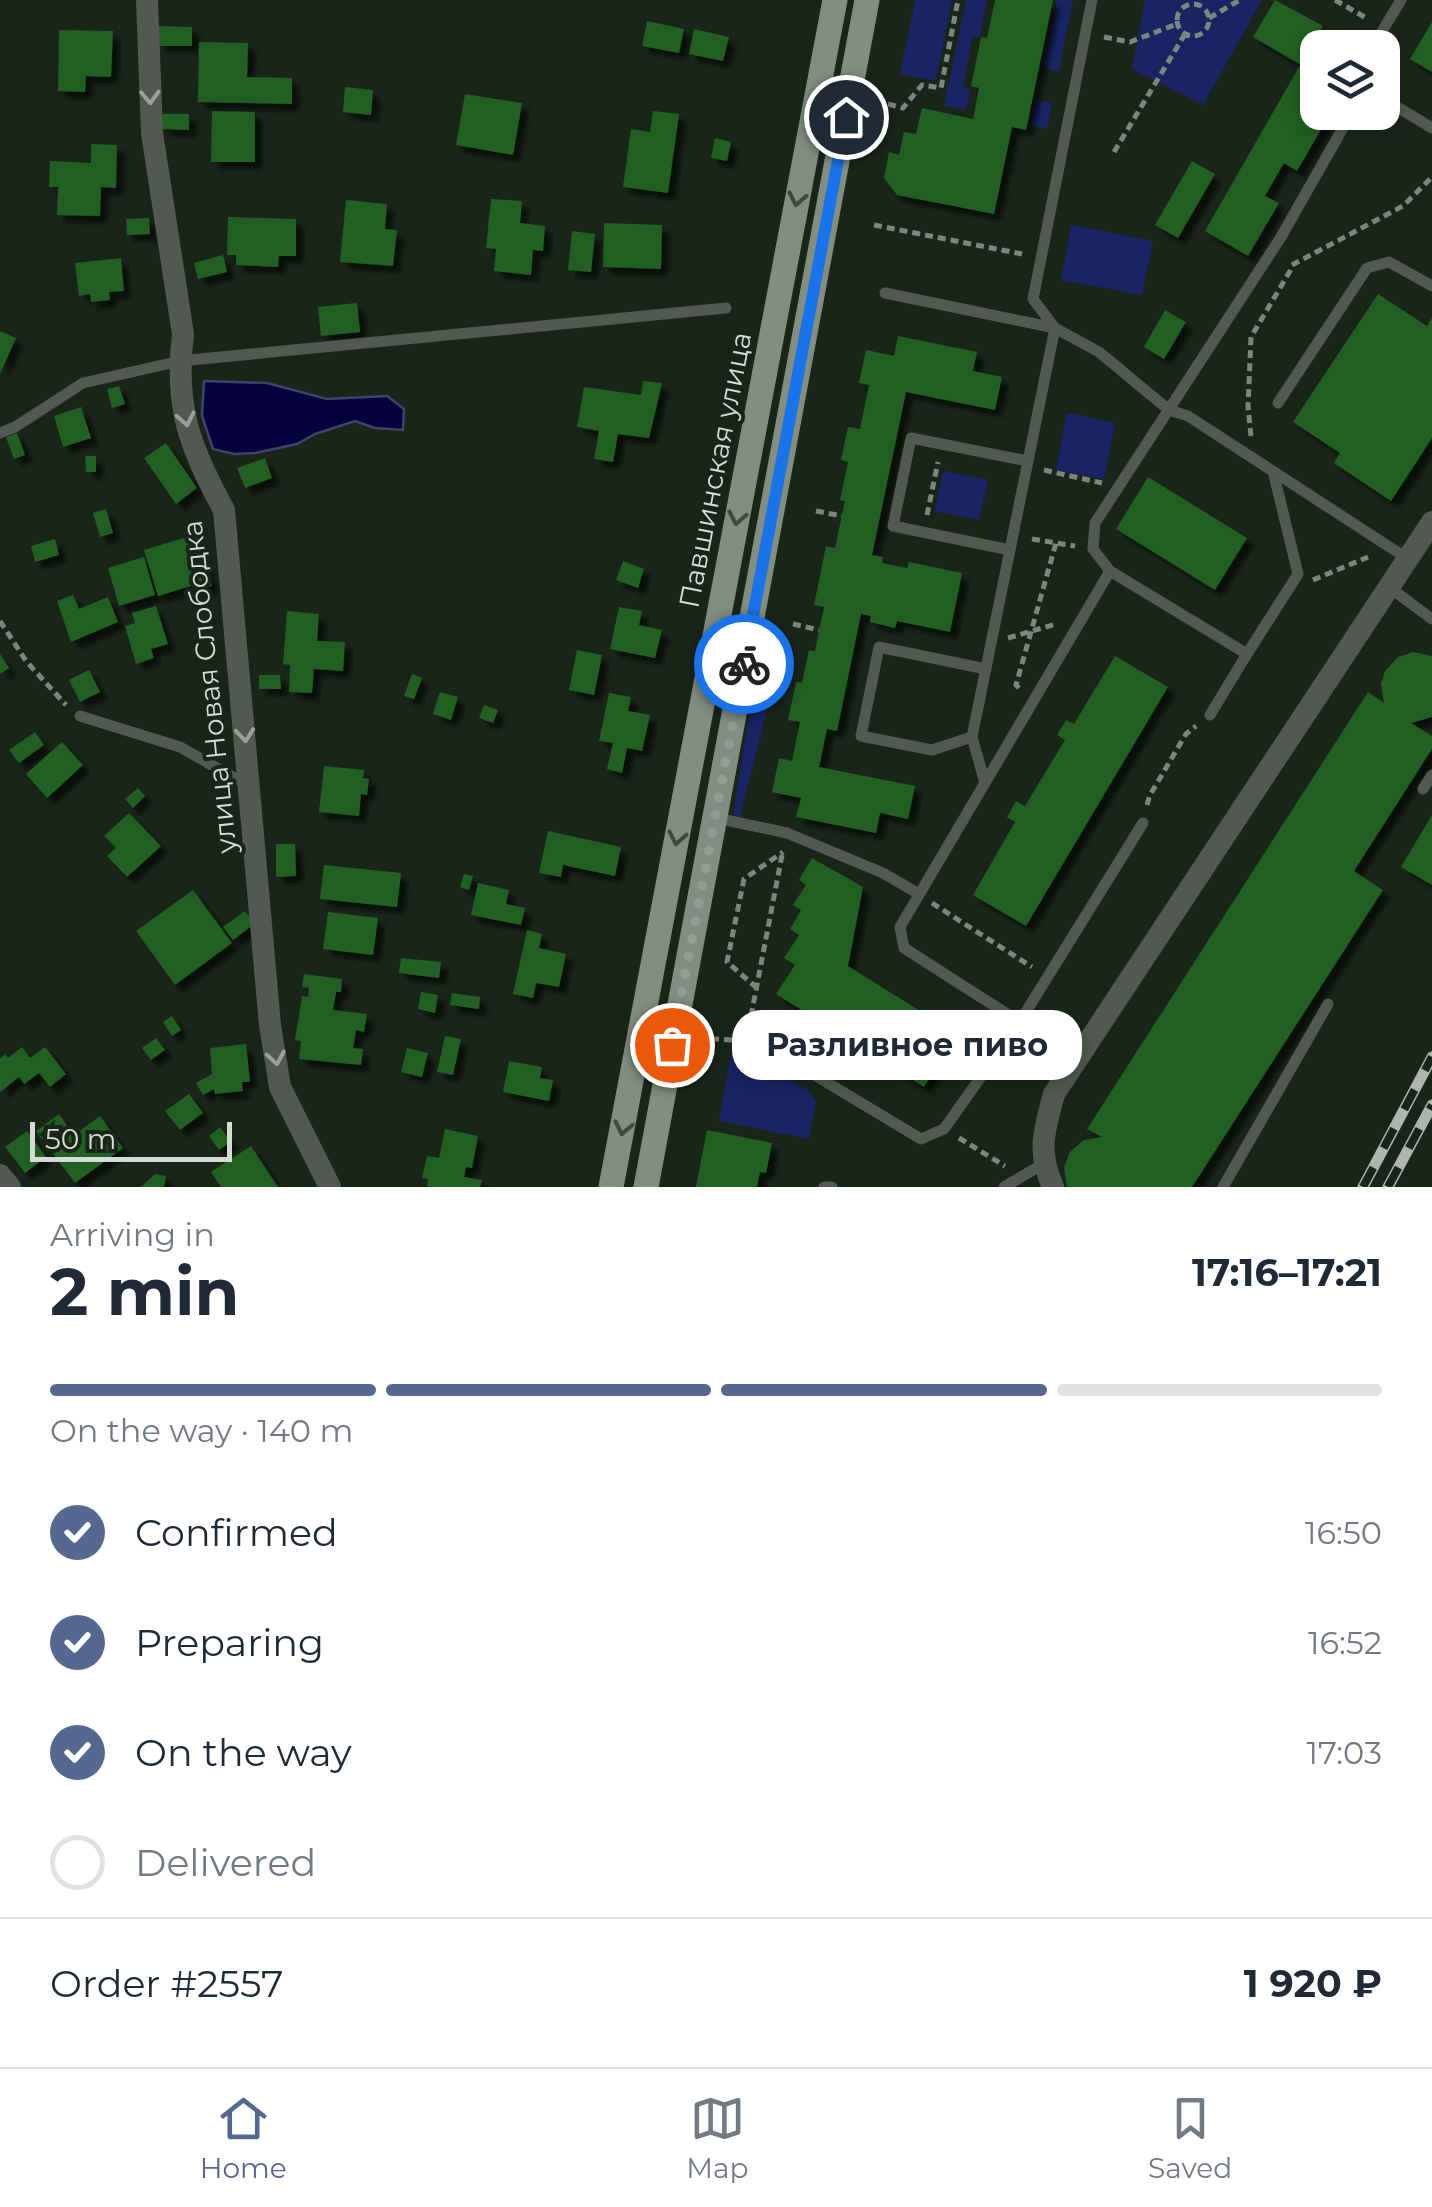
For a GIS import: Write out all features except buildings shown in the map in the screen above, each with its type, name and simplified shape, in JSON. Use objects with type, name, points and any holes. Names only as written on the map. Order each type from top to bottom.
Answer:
[{"type":"main road","name":"Павшинская улица","points":[[611,1187],[835,0]]},
{"type":"main road","points":[[646,1187],[868,0]]},
{"type":"street","name":"улица Новая Слободка","points":[[147,0],[152,133],[183,334],[183,411],[194,455],[224,510],[270,1026],[280,1087],[330,1187]]},
{"type":"street","points":[[1053,1187],[1032,1170],[1054,1094],[1389,587],[1399,553],[1432,522]]},
{"type":"street","points":[[0,1175],[10,1187]]},
{"type":"lane","points":[[985,783],[972,738],[1055,328],[1033,300],[1092,0]]},
{"type":"lane","points":[[1382,30],[1401,0]]},
{"type":"lane","points":[[1400,109],[1432,128]]},
{"type":"lane","points":[[1247,654],[1110,571],[1093,549],[1095,523],[1270,254],[1342,130]]},
{"type":"lane","points":[[1278,403],[1367,268],[1390,262],[1432,286]]},
{"type":"lane","points":[[884,293],[1055,328],[1099,352],[1169,410],[1188,416],[1399,553]]},
{"type":"lane","points":[[0,433],[83,382],[180,361],[726,308]]},
{"type":"lane","points":[[1010,550],[893,526],[907,455],[911,438],[1027,464]]},
{"type":"lane","points":[[1210,714],[1298,574],[1272,471]]},
{"type":"lane","points":[[1076,1058],[904,948],[900,928],[1110,571]]},
{"type":"lane","points":[[1389,587],[1432,619]]},
{"type":"lane","points":[[972,738],[932,750],[861,736],[879,647],[986,669]]},
{"type":"lane","points":[[80,716],[180,747],[250,787]]},
{"type":"lane","points":[[1423,788],[1432,775]]},
{"type":"lane","points":[[716,818],[787,832],[883,873],[919,894]]},
{"type":"lane","points":[[748,1035],[921,1138],[944,1129],[1020,1023],[1142,823]]},
{"type":"lane","points":[[1223,1187],[1328,1004]]},
{"type":"lane","points":[[1004,1187],[1032,1170]]},
{"type":"path","points":[[888,104],[903,108],[922,85],[941,88],[958,0]]},
{"type":"path","points":[[1209,18],[1198,2],[1181,4],[1177,24],[1185,34],[1196,37],[1203,34],[1209,18],[1240,0]]},
{"type":"path","points":[[1335,0],[1384,27]]},
{"type":"path","points":[[1085,33],[1130,42],[1177,24]]},
{"type":"path","points":[[1114,152],[1185,34]]},
{"type":"path","points":[[1254,459],[1248,407],[1251,337],[1293,266],[1404,206],[1432,178]]},
{"type":"path","points":[[874,225],[1040,257]]},
{"type":"path","points":[[1270,254],[1293,266]]},
{"type":"path","points":[[924,532],[942,444]]},
{"type":"path","points":[[1027,464],[1100,482],[1116,492]]},
{"type":"path","points":[[816,510],[842,516]]},
{"type":"path","points":[[1013,536],[1093,549]]},
{"type":"path","points":[[1033,702],[1016,685],[1056,543]]},
{"type":"path","points":[[1298,574],[1309,581],[1399,553]]},
{"type":"path","points":[[991,642],[1082,617]]},
{"type":"path","points":[[0,621],[26,660],[80,716]]},
{"type":"path","points":[[793,624],[819,630]]},
{"type":"path","points":[[1142,823],[1150,795],[1186,734],[1210,714]]},
{"type":"path","points":[[690,1037],[737,1040],[748,1035],[787,832]]},
{"type":"path","points":[[757,988],[727,962],[744,879],[783,852]]},
{"type":"path","points":[[919,894],[1048,977]]},
{"type":"path","points":[[944,1129],[1032,1170]]},
{"type":"shaded area","points":[[915,0],[952,0],[936,81],[900,74]]},
{"type":"shaded area","points":[[966,0],[987,0],[980,36],[973,36],[963,88],[971,91],[966,110],[944,106]]},
{"type":"shaded area","points":[[1057,0],[1073,0],[1059,71],[1044,68]]},
{"type":"shaded area","points":[[1145,0],[1262,0],[1203,105],[1132,69]]},
{"type":"shaded area","points":[[1036,100],[1052,103],[1047,129],[1031,125]]},
{"type":"shaded area","points":[[1071,225],[1153,241],[1142,295],[1061,280]]},
{"type":"shaded area","points":[[204,381],[267,383],[327,399],[387,396],[404,409],[403,430],[375,428],[355,421],[297,444],[255,453],[213,449],[202,416]]},
{"type":"shaded area","points":[[1067,413],[1115,423],[1104,479],[1056,470]]},
{"type":"shaded area","points":[[943,471],[988,480],[979,520],[935,511]]},
{"type":"shaded area","points":[[769,672],[772,678],[739,821],[733,814],[756,674]]},
{"type":"shaded area","points":[[732,1050],[808,1090],[816,1102],[809,1139],[719,1121]]},
{"type":"railway","points":[[1363,1187],[1432,1057]]},
{"type":"railway","points":[[1388,1187],[1432,1105]]},
{"type":"way so far","points":[[672,1045],[744,664]]},
{"type":"place","name":"Разливное пиво","points":[[672,1045]]},
{"type":"route","points":[[744,664],[846,117]]}]
